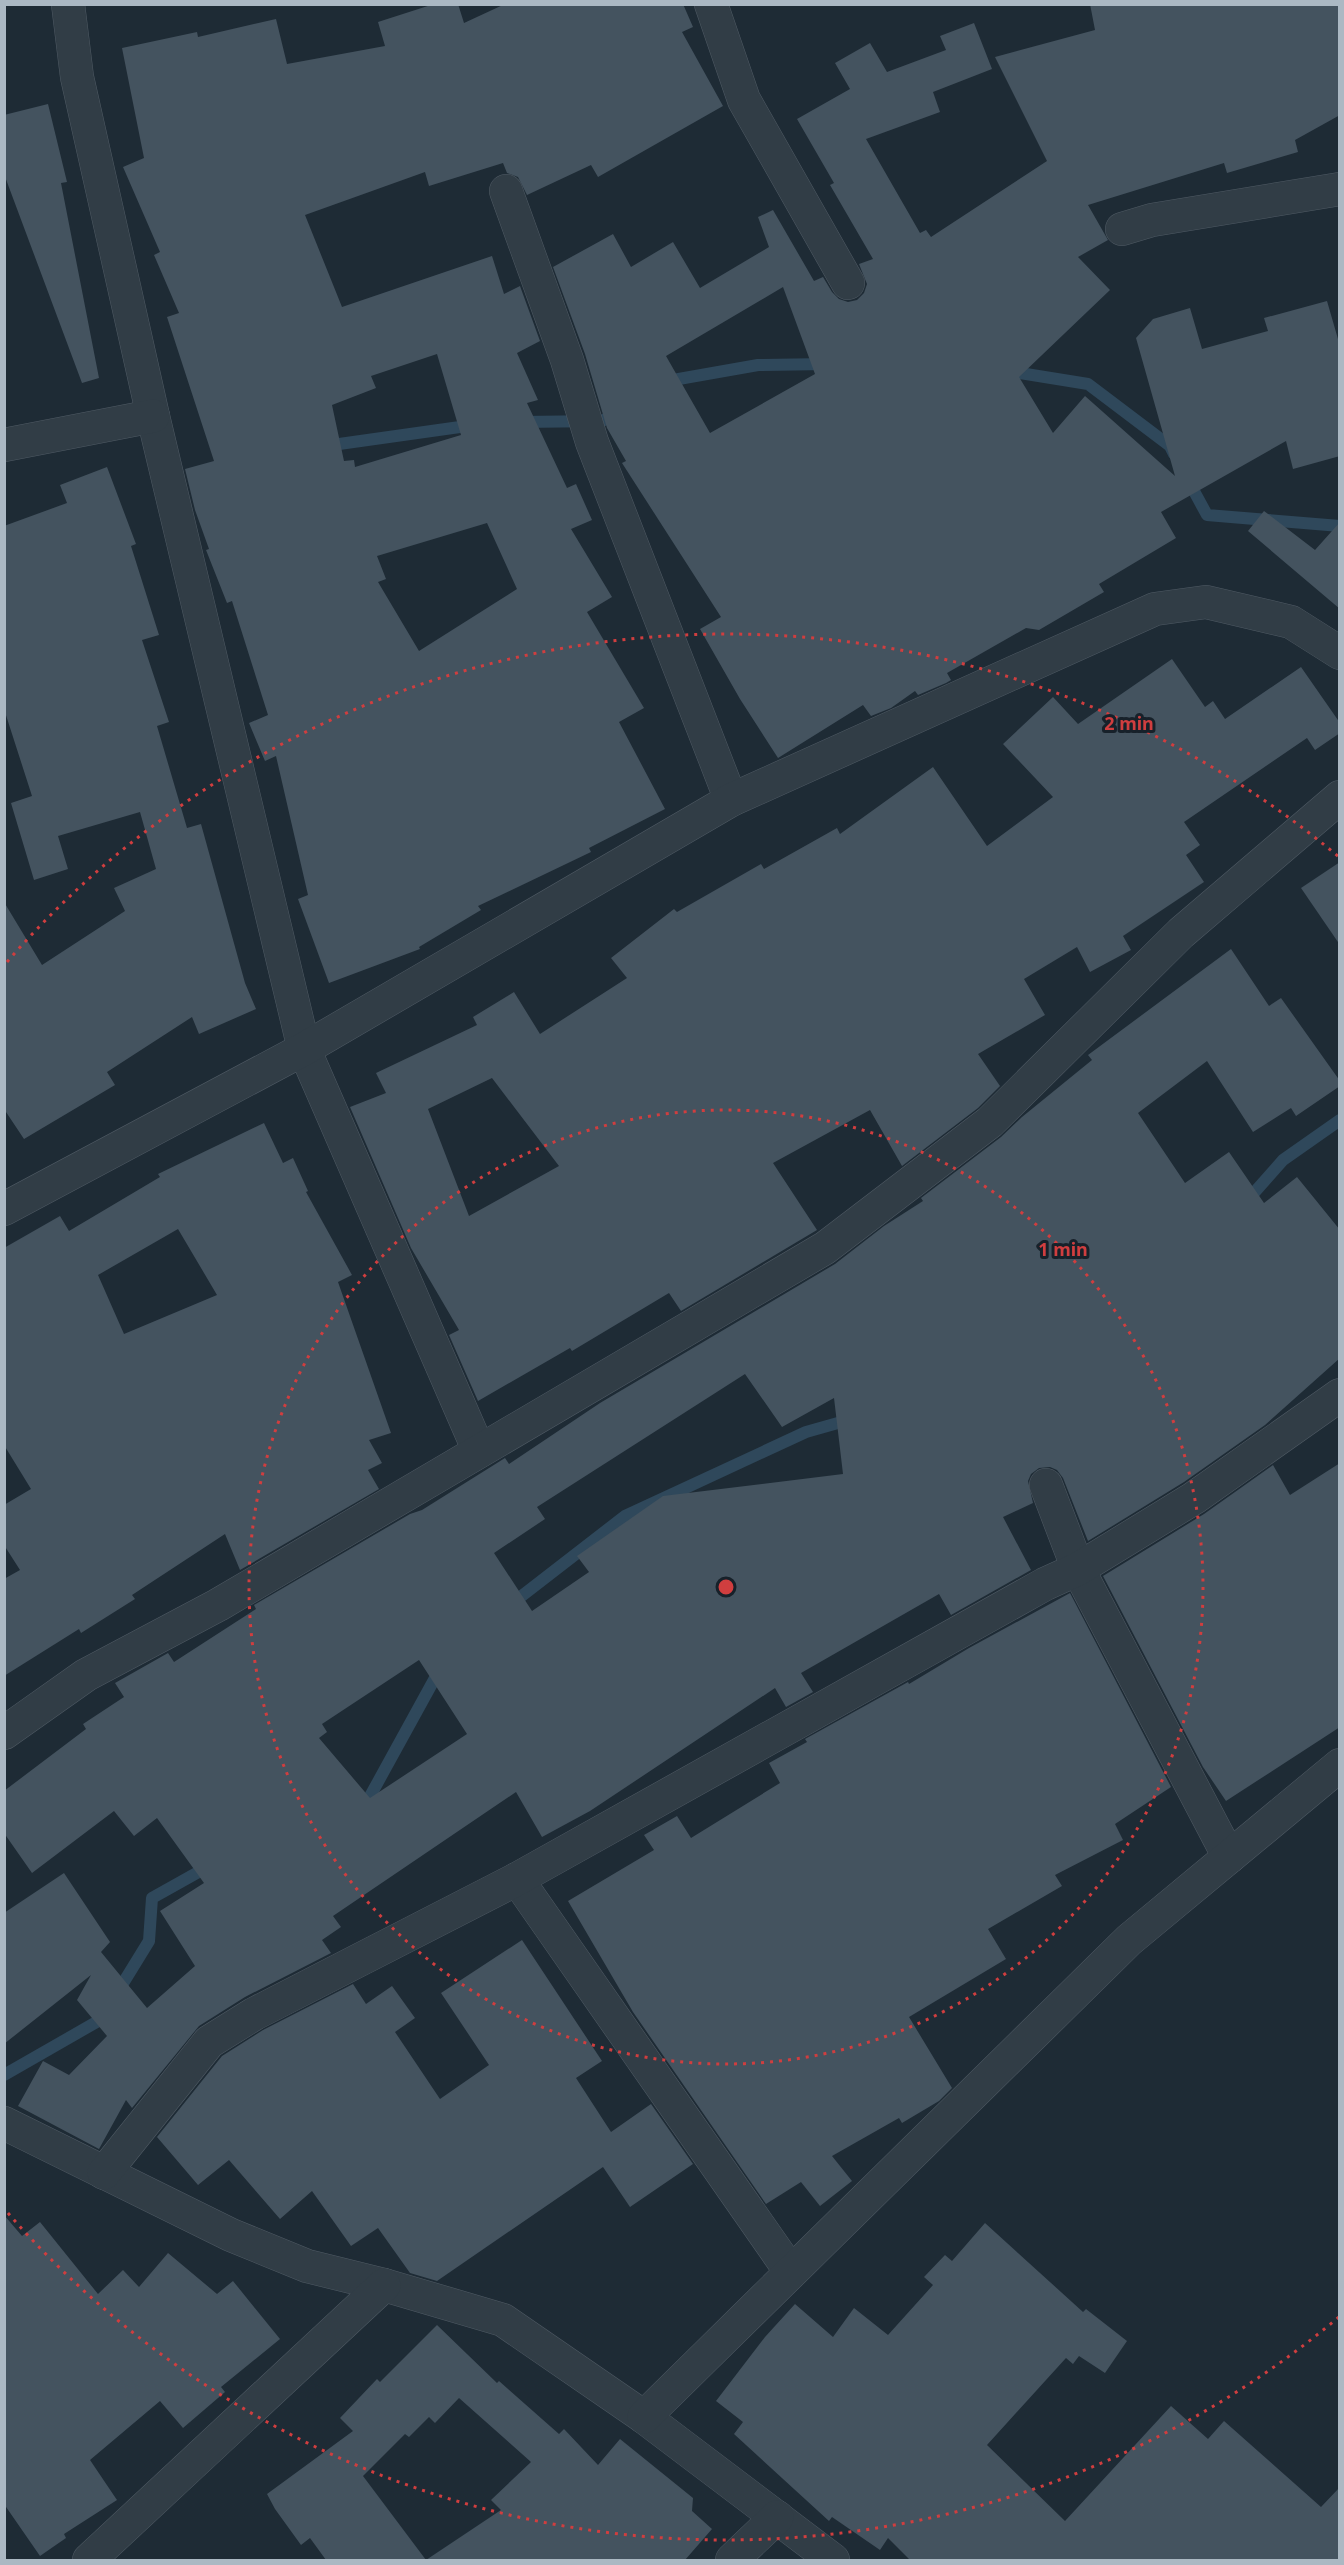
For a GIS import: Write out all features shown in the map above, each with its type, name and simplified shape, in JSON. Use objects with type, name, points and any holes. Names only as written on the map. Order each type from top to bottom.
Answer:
[{"type":"street","points":[[68,4],[77,77],[153,416],[304,1049],[480,1451]]},
{"type":"street","points":[[711,4],[744,100],[848,283]]},
{"type":"street","points":[[1122,229],[1152,220],[1340,189]]},
{"type":"street","points":[[506,191],[567,360],[586,421],[731,800]]},
{"type":"street","points":[[4,445],[153,416]]},
{"type":"street","points":[[4,1209],[304,1049],[731,800],[1155,609],[1206,602],[1291,622],[1340,653]]},
{"type":"street","points":[[4,1733],[86,1675],[218,1605],[825,1248],[990,1122],[1181,933],[1340,797]]},
{"type":"street","points":[[104,2173],[209,2042],[254,2014],[517,1879],[1034,1590],[1078,1569],[1194,1498],[1340,1395]]},
{"type":"street","points":[[1046,1485],[1078,1569],[1229,1857]]},
{"type":"street","points":[[644,2417],[1129,1940],[1340,1765]]},
{"type":"street","points":[[517,1879],[791,2272]]},
{"type":"street","points":[[4,2123],[231,2235],[307,2266],[384,2285],[503,2320],[644,2417],[833,2560]]},
{"type":"street","points":[[89,2560],[384,2285]]},
{"type":"street","points":[[732,2560],[777,2517]]},
{"type":"building","points":[[434,4],[458,4],[464,23],[505,4],[683,4],[693,27],[682,32],[723,106],[598,177],[591,165],[527,195],[518,177],[507,173],[503,163],[429,186],[425,172],[305,215],[342,307],[492,256],[504,294],[520,286],[540,341],[517,353],[538,400],[527,403],[567,488],[576,484],[592,520],[571,529],[612,597],[587,612],[644,708],[619,722],[665,809],[589,848],[591,852],[478,906],[481,910],[419,947],[420,949],[329,983],[298,899],[308,895],[276,756],[265,761],[249,723],[268,715],[232,601],[227,603],[206,550],[209,549],[195,510],[185,469],[214,461],[167,317],[179,313],[154,255],[160,252],[123,167],[144,158],[122,48],[197,32],[198,37],[276,19],[287,64],[385,46],[378,22]],"holes":[[[437,354],[461,435],[355,467],[354,460],[344,461],[332,405],[376,388],[371,376]],[[487,523],[517,589],[419,651],[378,582],[386,579],[377,556]]]},
{"type":"building","points":[[1090,4],[1340,4],[1340,115],[1295,140],[1298,152],[1227,173],[1224,163],[1088,205],[1108,240],[1078,257],[1110,290],[1019,377],[1053,433],[1085,396],[1175,476],[1136,338],[1153,319],[1190,308],[1202,349],[1268,331],[1264,318],[1327,301],[1340,346],[1340,456],[1293,469],[1286,441],[1161,512],[1176,538],[1099,584],[1104,592],[1039,630],[1026,628],[947,673],[951,680],[946,683],[918,695],[915,691],[891,708],[871,716],[863,705],[778,758],[740,699],[700,629],[721,617],[622,463],[626,461],[607,428],[585,354],[553,267],[613,234],[631,267],[673,242],[700,288],[769,247],[758,217],[773,210],[814,281],[823,277],[839,299],[848,302],[857,300],[864,293],[867,284],[859,264],[873,259],[830,185],[834,183],[797,119],[850,89],[835,63],[870,43],[887,72],[946,50],[940,36],[974,23],[992,69],[933,92],[940,112],[866,139],[920,233],[926,230],[931,237],[1047,161],[995,57],[1095,30]],"holes":[[[783,287],[815,374],[710,433],[666,356]]]},
{"type":"building","points":[[48,104],[67,182],[61,183],[99,378],[82,383],[4,174],[4,115]]},
{"type":"building","points":[[107,467],[136,544],[131,546],[159,635],[142,640],[169,722],[157,726],[187,828],[201,824],[245,983],[256,1009],[199,1034],[192,1017],[107,1072],[115,1085],[24,1139],[4,1109],[4,902],[42,965],[125,911],[114,888],[156,869],[140,812],[58,836],[68,869],[34,880],[11,803],[32,796],[4,709],[4,526],[67,503],[60,485]]},
{"type":"building","points":[[1264,511],[1315,550],[1340,522],[1340,609],[1248,531]]},
{"type":"building","points":[[1172,659],[1205,707],[1213,701],[1225,719],[1301,667],[1340,723],[1340,733],[1315,750],[1307,738],[1184,822],[1200,845],[1186,855],[1204,882],[1123,936],[1131,950],[1090,972],[1077,947],[1024,979],[1045,1015],[978,1054],[1000,1086],[978,1108],[902,1166],[870,1110],[773,1163],[817,1230],[681,1311],[669,1293],[572,1351],[570,1348],[478,1401],[449,1335],[459,1330],[411,1248],[350,1107],[386,1093],[376,1073],[477,1025],[473,1017],[514,992],[540,1034],[627,978],[611,958],[674,909],[677,912],[761,864],[764,869],[837,828],[840,834],[933,767],[987,846],[1053,797],[1003,744],[1053,697],[1078,724]],"holes":[[[492,1078],[559,1166],[469,1216],[428,1109]]]},
{"type":"building","points":[[1340,862],[1340,945],[1301,888]]},
{"type":"building","points":[[1231,949],[1269,1006],[1281,998],[1340,1081],[1340,1086],[1296,1116],[1291,1108],[1253,1132],[1207,1061],[1138,1113],[1185,1183],[1229,1152],[1264,1203],[1297,1177],[1340,1230],[1340,1358],[1265,1425],[1184,1482],[1088,1541],[1063,1478],[1057,1470],[1050,1467],[1039,1468],[1031,1474],[1028,1481],[1033,1503],[1003,1517],[1031,1570],[951,1615],[939,1594],[801,1673],[813,1692],[786,1707],[775,1688],[590,1811],[542,1837],[516,1792],[333,1916],[341,1927],[322,1940],[331,1953],[245,1997],[199,2026],[132,2108],[126,2100],[99,2149],[18,2106],[43,2061],[69,2075],[107,2036],[77,2000],[91,1975],[4,2044],[4,1913],[64,1873],[110,1942],[101,1952],[147,2008],[195,1966],[160,1911],[204,1883],[157,1818],[134,1836],[114,1811],[32,1873],[4,1833],[4,1791],[86,1729],[83,1724],[124,1697],[115,1683],[168,1653],[174,1662],[256,1609],[254,1605],[410,1514],[422,1510],[505,1458],[509,1464],[600,1403],[835,1264],[884,1226],[923,1201],[921,1198],[1001,1137],[1092,1060],[1088,1055]],"holes":[[[745,1374],[782,1427],[834,1398],[843,1474],[663,1496],[577,1556],[589,1572],[532,1611],[494,1553],[545,1519],[537,1507]],[[419,1660],[467,1734],[370,1798],[319,1738],[327,1732],[322,1724]]]},
{"type":"building","points":[[264,1123],[283,1163],[293,1158],[308,1191],[306,1192],[352,1275],[338,1282],[391,1433],[369,1440],[382,1463],[368,1470],[379,1489],[240,1570],[225,1534],[132,1595],[135,1599],[81,1633],[79,1629],[4,1676],[4,1579],[20,1570],[4,1545],[4,1505],[31,1489],[4,1445],[4,1248],[60,1216],[69,1231],[160,1177],[158,1174]],"holes":[[[178,1229],[217,1295],[124,1334],[98,1275]]]},
{"type":"building","points":[[1340,1463],[1340,1727],[1226,1801],[1203,1767],[1103,1576],[1204,1514],[1273,1465],[1290,1495]]},
{"type":"building","points":[[1070,1593],[1171,1787],[1115,1824],[1123,1840],[1055,1875],[1062,1886],[988,1929],[1006,1959],[909,2017],[952,2088],[939,2101],[902,2123],[899,2118],[832,2156],[852,2181],[820,2206],[801,2182],[766,2204],[633,2012],[568,1901],[654,1850],[644,1835],[677,1816],[691,1838],[780,1783],[769,1763],[807,1742],[805,1739],[908,1682],[909,1684],[969,1648]]},
{"type":"building","points":[[522,1940],[602,2061],[576,2078],[611,2132],[651,2104],[693,2164],[630,2207],[603,2167],[437,2281],[410,2273],[378,2228],[351,2246],[312,2191],[280,2219],[229,2160],[198,2185],[157,2137],[222,2056],[263,2030],[353,1984],[366,2004],[392,1986],[415,2018],[395,2032],[440,2099],[489,2065],[441,1993]]},
{"type":"building","points":[[4,2215],[22,2236],[40,2222],[98,2294],[123,2270],[139,2287],[168,2253],[217,2294],[233,2281],[280,2339],[221,2387],[225,2392],[183,2428],[160,2401],[90,2460],[117,2500],[64,2534],[66,2538],[40,2556],[4,2504]]},
{"type":"building","points":[[985,2223],[1083,2312],[1086,2309],[1127,2341],[1105,2373],[1079,2356],[1073,2364],[1066,2358],[987,2445],[1065,2521],[1171,2406],[1208,2439],[1224,2421],[1321,2507],[1340,2487],[1340,2560],[910,2560],[888,2538],[880,2550],[832,2517],[829,2521],[734,2434],[743,2422],[716,2401],[765,2337],[795,2304],[833,2337],[854,2308],[888,2335],[933,2285],[924,2277],[945,2255],[952,2261]]},
{"type":"building","points":[[437,2325],[497,2383],[499,2381],[559,2434],[564,2429],[598,2465],[620,2439],[693,2498],[692,2511],[712,2529],[685,2560],[326,2560],[310,2538],[301,2545],[267,2494],[353,2431],[340,2418],[377,2379],[380,2382]],"holes":[[[459,2398],[531,2462],[491,2500],[501,2510],[426,2560],[363,2476],[405,2434],[409,2437],[429,2417],[435,2423]]]},
{"type":"waterway","points":[[664,385],[673,380],[758,365],[827,364]]},
{"type":"waterway","points":[[1008,371],[1088,384],[1170,446],[1174,454]]},
{"type":"waterway","points":[[521,422],[602,421],[618,412]]},
{"type":"waterway","points":[[325,446],[474,425]]},
{"type":"waterway","points":[[1188,480],[1207,515],[1340,526]]},
{"type":"waterway","points":[[1245,1203],[1283,1160],[1340,1120]]},
{"type":"waterway","points":[[510,1605],[625,1516],[806,1432],[852,1419]]},
{"type":"waterway","points":[[357,1806],[368,1800],[440,1669]]},
{"type":"waterway","points":[[117,1993],[149,1941],[152,1898],[211,1865]]},
{"type":"waterway","points":[[4,2075],[100,2020],[106,2011]]}]
